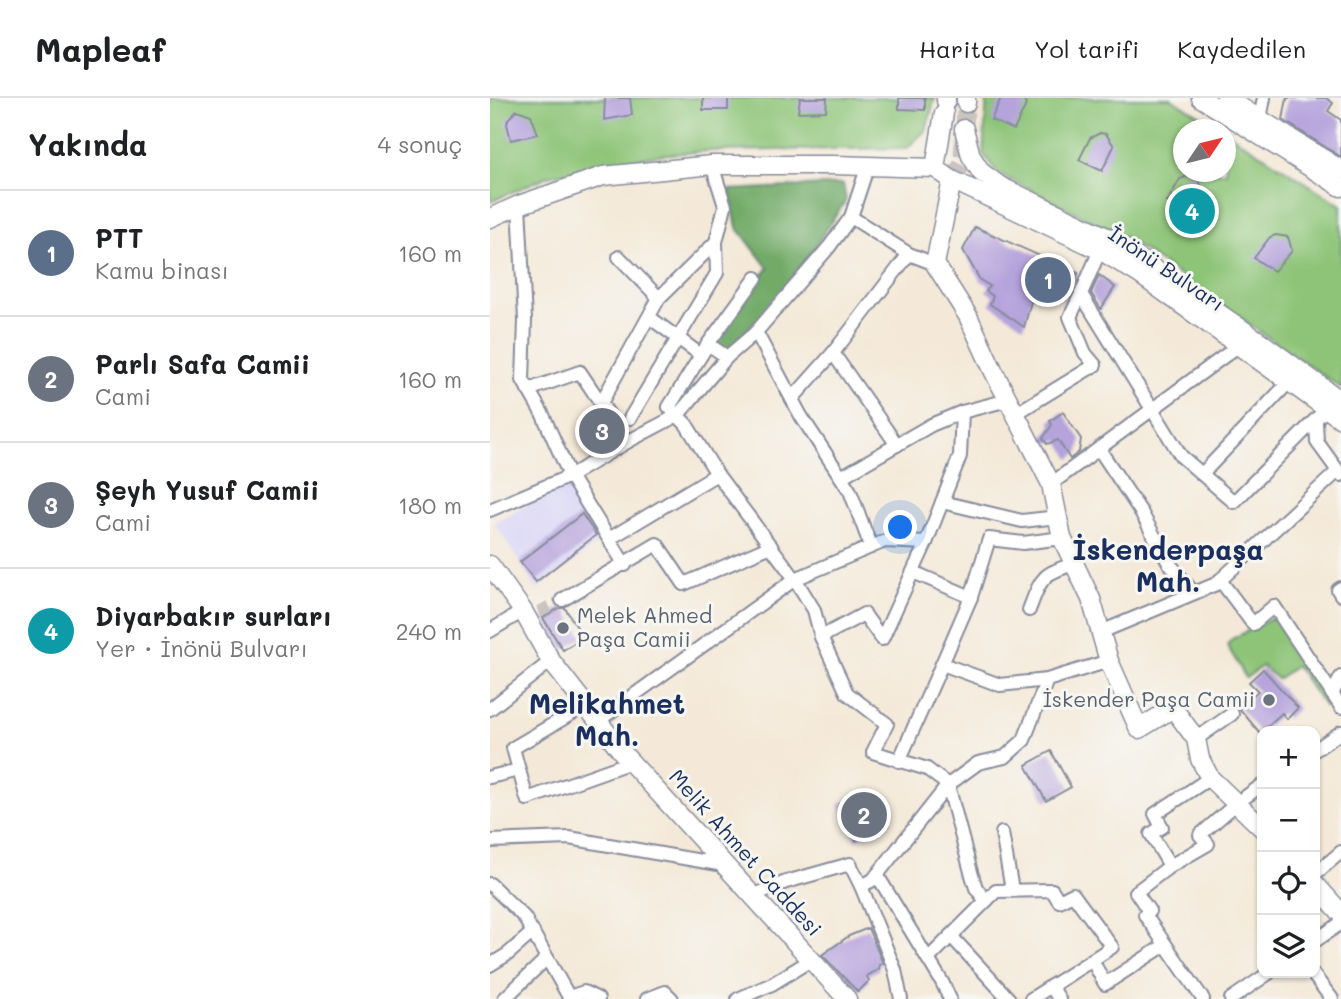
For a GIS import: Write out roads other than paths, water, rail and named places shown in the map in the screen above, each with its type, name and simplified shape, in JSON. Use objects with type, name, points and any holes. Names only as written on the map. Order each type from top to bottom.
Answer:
[{"type":"street","points":[[1202,98],[1341,170]]},
{"type":"street","points":[[1226,98],[1259,127],[1341,187]]},
{"type":"street","points":[[1259,127],[1264,98]]},
{"type":"street","points":[[490,219],[519,205],[603,176],[712,165],[935,168],[945,104]]},
{"type":"street","points":[[964,129],[971,156],[981,172],[1000,186],[1109,238],[1262,343],[1331,413]]},
{"type":"street","points":[[630,418],[717,274],[716,242],[725,206],[712,165]]},
{"type":"street","points":[[490,510],[570,475],[678,415],[727,357],[756,332],[851,217],[868,165]]},
{"type":"street","name":"İnönü Bulvarı","points":[[935,168],[952,180],[1100,250],[1139,274],[1331,413]]},
{"type":"street","points":[[935,264],[952,180]]},
{"type":"street","points":[[519,205],[525,320],[523,380],[543,415],[570,475],[625,565]]},
{"type":"street","points":[[851,217],[909,254],[935,264],[968,316],[1051,484],[1062,538],[1091,599],[1109,661],[1139,729],[1173,708],[1196,739],[1200,759],[1210,778],[1257,823]]},
{"type":"street","points":[[601,403],[659,298],[716,242]]},
{"type":"street","points":[[841,477],[930,425],[962,412],[1012,407],[1094,365],[1084,353],[1070,317],[1100,250]]},
{"type":"street","points":[[792,399],[833,353],[909,254]]},
{"type":"street","points":[[619,257],[659,298]]},
{"type":"street","points":[[756,278],[701,355],[669,407],[687,424],[717,474],[795,579],[814,610],[821,636],[847,693],[887,724],[873,752],[927,769],[948,785],[976,888],[986,901]]},
{"type":"street","points":[[1081,294],[1181,456],[1234,502],[1331,413]]},
{"type":"street","points":[[649,317],[701,355]]},
{"type":"street","points":[[756,332],[792,399],[850,491],[871,547]]},
{"type":"street","points":[[709,344],[727,357]]},
{"type":"street","points":[[1051,484],[1238,345]]},
{"type":"street","points":[[833,353],[897,445]]},
{"type":"street","points":[[528,390],[580,372],[626,442]]},
{"type":"street","points":[[1202,474],[1289,382]]},
{"type":"street","points":[[821,636],[864,614],[882,639],[926,542],[960,456],[962,412]]},
{"type":"street","points":[[1101,632],[1220,580],[1340,473],[1317,442],[1331,413]]},
{"type":"street","points":[[1099,449],[1142,512],[1169,563],[1194,593]]},
{"type":"street","points":[[609,539],[717,474]]},
{"type":"street","points":[[942,502],[1022,521],[1058,517]]},
{"type":"street","points":[[899,761],[971,597],[989,539],[1023,543],[1062,538]]},
{"type":"street","points":[[598,721],[795,579],[885,541],[926,542]]},
{"type":"street","points":[[562,600],[657,544],[684,584],[771,547]]},
{"type":"street","points":[[1029,610],[1036,591],[1048,573],[1075,564]]},
{"type":"street","name":"Melik Ahmet Caddesi","points":[[490,565],[530,614],[551,661],[631,762],[847,999]]},
{"type":"street","points":[[913,572],[971,597]]},
{"type":"street","points":[[1220,580],[1253,624],[1274,606],[1341,707]]},
{"type":"street","points":[[1341,588],[1338,590],[1341,595]]},
{"type":"street","points":[[490,631],[530,614]]},
{"type":"street","points":[[490,709],[551,661]]},
{"type":"street","points":[[942,664],[1000,685],[1048,680],[1109,661]]},
{"type":"street","points":[[1332,694],[1341,677]]},
{"type":"street","points":[[861,886],[873,880],[948,785],[978,763],[1005,757],[1024,740],[1048,680]]},
{"type":"street","points":[[586,705],[513,748],[527,799],[631,762]]},
{"type":"street","points":[[1196,739],[1232,713]]},
{"type":"street","points":[[1320,747],[1341,732]]},
{"type":"street","points":[[490,777],[519,771]]},
{"type":"street","points":[[1170,866],[1152,834],[1162,827],[1155,814],[1210,778]]},
{"type":"street","points":[[1203,999],[1145,915],[1149,911],[1136,892],[1170,866],[1208,844],[1200,835],[1257,789]]},
{"type":"street","points":[[1002,833],[1012,890]]},
{"type":"street","points":[[490,841],[569,838],[724,865]]},
{"type":"street","points":[[1320,870],[1341,852]]},
{"type":"street","points":[[752,896],[786,882],[850,864],[895,970],[901,999]]},
{"type":"street","points":[[877,875],[950,999]]},
{"type":"street","points":[[490,884],[524,916],[569,997],[584,992],[598,999]]},
{"type":"street","points":[[1320,888],[1338,904]]},
{"type":"street","points":[[928,958],[996,891],[1052,890],[1059,901],[1073,894],[1112,947],[1031,999]]},
{"type":"street","points":[[1320,938],[1341,923]]},
{"type":"street","points":[[490,965],[508,954],[533,932]]},
{"type":"street","points":[[951,936],[1009,999]]},
{"type":"street","points":[[1092,960],[1105,984],[1166,945]]},
{"type":"street","points":[[505,999],[547,958]]},
{"type":"street","points":[[738,999],[772,984],[811,960]]},
{"type":"street","points":[[1231,999],[1262,978]]},
{"type":"street","points":[[1315,978],[1332,999]]},
{"type":"street","points":[[1051,986],[1059,999]]},
{"type":"street","points":[[647,999],[665,992],[672,999]]},
{"type":"tunnel","points":[[952,180],[962,165],[966,103]]},
{"type":"tunnel","points":[[539,612],[562,600]]},
{"type":"place","name":"Diyarbakır surları","points":[[1192,211]]},
{"type":"place","name":"PTT","points":[[1048,280]]},
{"type":"place","name":"Şeyh Yusuf Camii","points":[[602,431]]},
{"type":"place","name":"Melek Ahmed Paşa Camii","points":[[563,628]]},
{"type":"place","name":"İskender Paşa Camii","points":[[1269,700]]},
{"type":"place","name":"Parlı Safa Camii","points":[[864,815]]},
{"type":"district","name":"İskenderpaşa Mah.","points":[[1168,566]]},
{"type":"district","name":"Melikahmet Mah.","points":[[607,720]]}]
